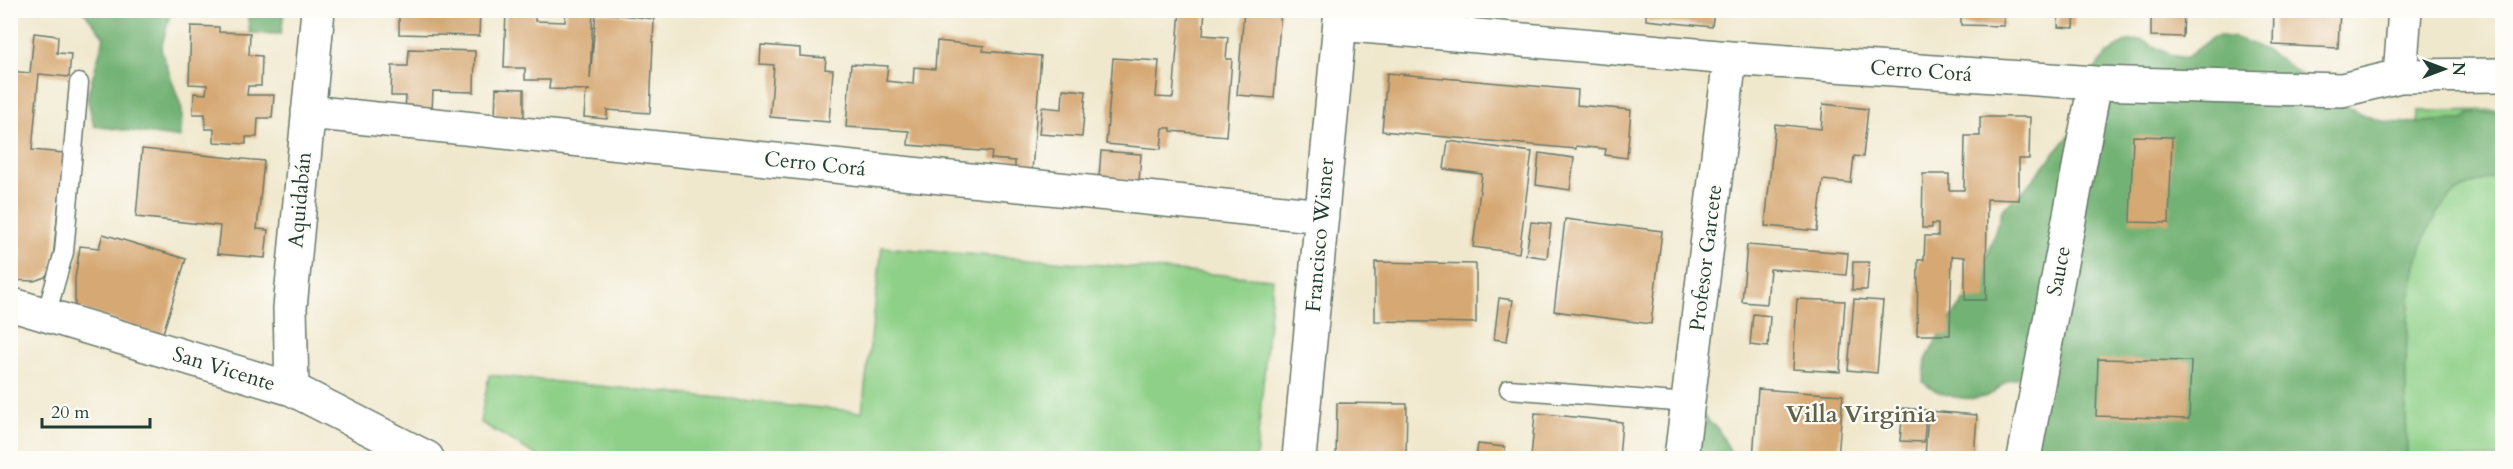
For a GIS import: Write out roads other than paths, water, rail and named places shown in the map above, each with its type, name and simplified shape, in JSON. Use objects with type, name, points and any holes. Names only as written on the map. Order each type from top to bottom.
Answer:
[{"type":"street","name":"Aquidabán","points":[[292,390],[290,308],[318,10]]},
{"type":"street","points":[[2400,75],[2405,10]]},
{"type":"street","name":"Cerro Corá","points":[[1341,17],[1730,58],[2095,83],[2342,90],[2400,75],[2502,75]]},
{"type":"street","name":"Francisco Wisner","points":[[1299,459],[1341,17]]},
{"type":"street","name":"Profesor Garcete","points":[[1681,459],[1730,58]]},
{"type":"street","name":"Sauce","points":[[2024,459],[2095,83]]},
{"type":"street","name":"Cerro Corá","points":[[308,112],[1322,216]]},
{"type":"street","name":"San Vicente","points":[[10,304],[292,390],[422,457]]},
{"type":"lane","points":[[46,315],[64,252],[79,83]]},
{"type":"lane","points":[[1509,389],[1688,403]]},
{"type":"district","name":"Villa Virginia","points":[[1861,414]]}]
